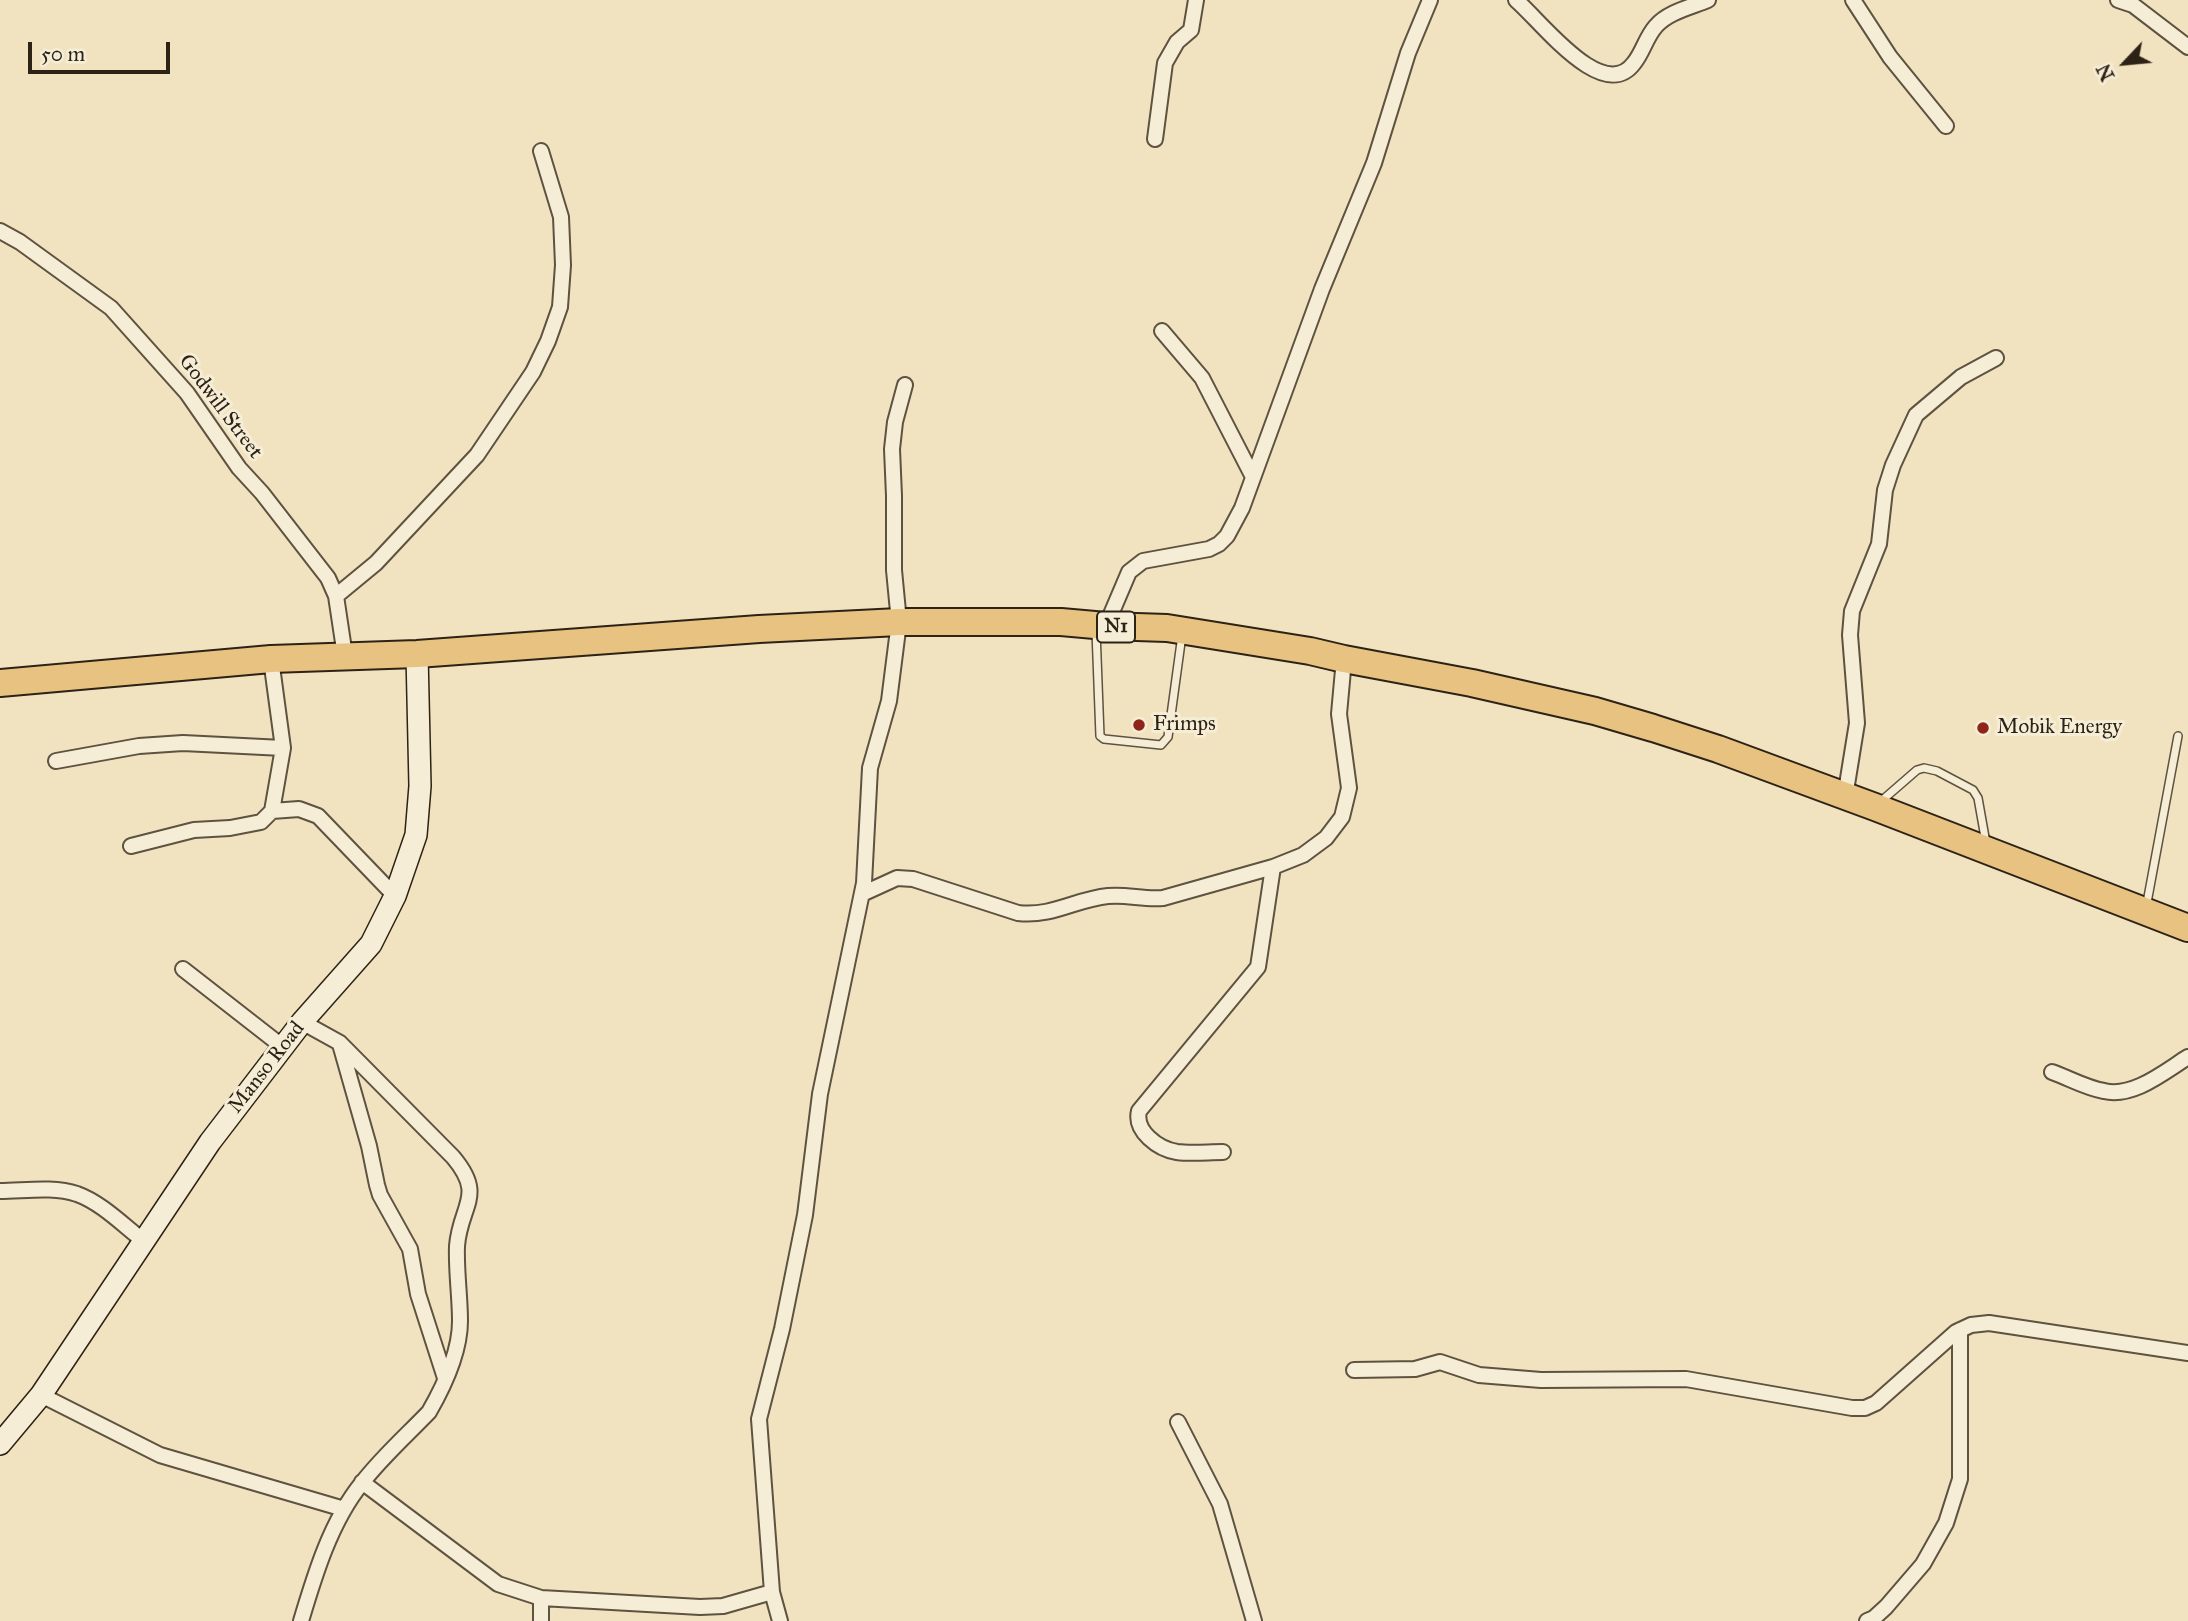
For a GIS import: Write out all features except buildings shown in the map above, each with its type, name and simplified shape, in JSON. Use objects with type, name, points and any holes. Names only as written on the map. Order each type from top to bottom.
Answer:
[{"type":"highway","name":"N1","points":[[0,683],[271,659],[417,654],[759,629],[899,622],[1061,622],[1183,631],[1310,651],[1472,683],[1606,715],[1718,749],[2188,928]]},
{"type":"street","points":[[1155,139],[1165,63],[1177,42],[1191,30],[1196,0]]},
{"type":"street","points":[[1101,626],[1129,572],[1135,566],[1143,561],[1209,549],[1227,536],[1242,508],[1322,289],[1374,163],[1408,52],[1430,0]]},
{"type":"street","points":[[1516,0],[1562,46],[1592,69],[1610,76],[1623,73],[1634,64],[1656,26],[1667,17],[1708,0]]},
{"type":"street","points":[[1853,0],[1890,57],[1945,125]]},
{"type":"street","points":[[2118,0],[2133,5],[2188,47]]},
{"type":"street","points":[[336,596],[376,563],[477,455],[533,372],[548,341],[560,307],[563,265],[561,217],[541,151]]},
{"type":"street","name":"Godwill Street","points":[[0,231],[20,242],[111,308],[187,393],[239,468],[322,570],[336,596],[345,656]]},
{"type":"street","points":[[1162,331],[1202,378],[1253,477]]},
{"type":"street","points":[[1845,797],[1857,723],[1850,635],[1852,611],[1879,544],[1885,490],[1892,465],[1916,415],[1961,377],[1996,358]]},
{"type":"street","points":[[780,1621],[772,1592],[763,1501],[759,1419],[782,1329],[804,1215],[829,1045],[862,894],[870,768],[889,701],[899,622],[894,570],[892,449],[895,422],[905,385]]},
{"type":"street","name":"Manso Road","points":[[0,1444],[41,1395],[210,1142],[302,1022],[371,944],[395,896],[416,835],[420,786],[417,654]]},
{"type":"street","points":[[131,846],[194,830],[230,828],[261,822],[272,811],[283,748],[271,659]]},
{"type":"street","points":[[862,894],[897,878],[913,879],[1018,913],[1033,915],[1108,896],[1163,898],[1273,867],[1303,855],[1326,838],[1342,817],[1349,788],[1339,714],[1344,659]]},
{"type":"street","points":[[56,761],[139,746],[183,743],[283,748]]},
{"type":"street","points":[[272,811],[299,809],[318,816],[395,896]]},
{"type":"street","points":[[1223,1152],[1178,1152],[1166,1149],[1141,1131],[1136,1120],[1139,1111],[1258,967],[1273,867]]},
{"type":"street","points":[[183,968],[283,1047]]},
{"type":"street","points":[[301,1621],[318,1569],[344,1509],[362,1482],[429,1412],[445,1378],[457,1344],[460,1323],[457,1242],[471,1193],[465,1172],[340,1043],[302,1022]]},
{"type":"street","points":[[340,1043],[380,1195],[410,1249],[418,1294],[445,1378]]},
{"type":"street","points":[[2052,1072],[2105,1092],[2120,1092],[2146,1083],[2188,1057]]},
{"type":"street","points":[[0,1192],[45,1190],[76,1194],[94,1203],[145,1242]]},
{"type":"street","points":[[1354,1370],[1415,1369],[1440,1362],[1479,1375],[1541,1380],[1686,1379],[1865,1408],[1876,1403],[1960,1330],[1970,1325],[1989,1323],[2188,1353]]},
{"type":"street","points":[[1867,1621],[1886,1607],[1923,1564],[1946,1523],[1960,1479],[1960,1330]]},
{"type":"street","points":[[41,1395],[160,1455],[344,1509]]},
{"type":"street","points":[[1178,1423],[1220,1504],[1254,1621]]},
{"type":"street","points":[[362,1482],[498,1584],[541,1598],[700,1607],[723,1606],[772,1592]]},
{"type":"street","points":[[541,1598],[541,1621]]},
{"type":"lane","points":[[1101,626],[1100,736],[1104,739],[1161,745],[1168,737],[1183,631]]},
{"type":"lane","points":[[2146,910],[2178,736]]},
{"type":"lane","points":[[1875,807],[1917,770],[1924,768],[1937,771],[1973,790],[1978,798],[1987,850]]},
{"type":"place","name":"Frimps","points":[[1139,725]]},
{"type":"place","name":"Mobik Energy","points":[[1983,728]]}]
